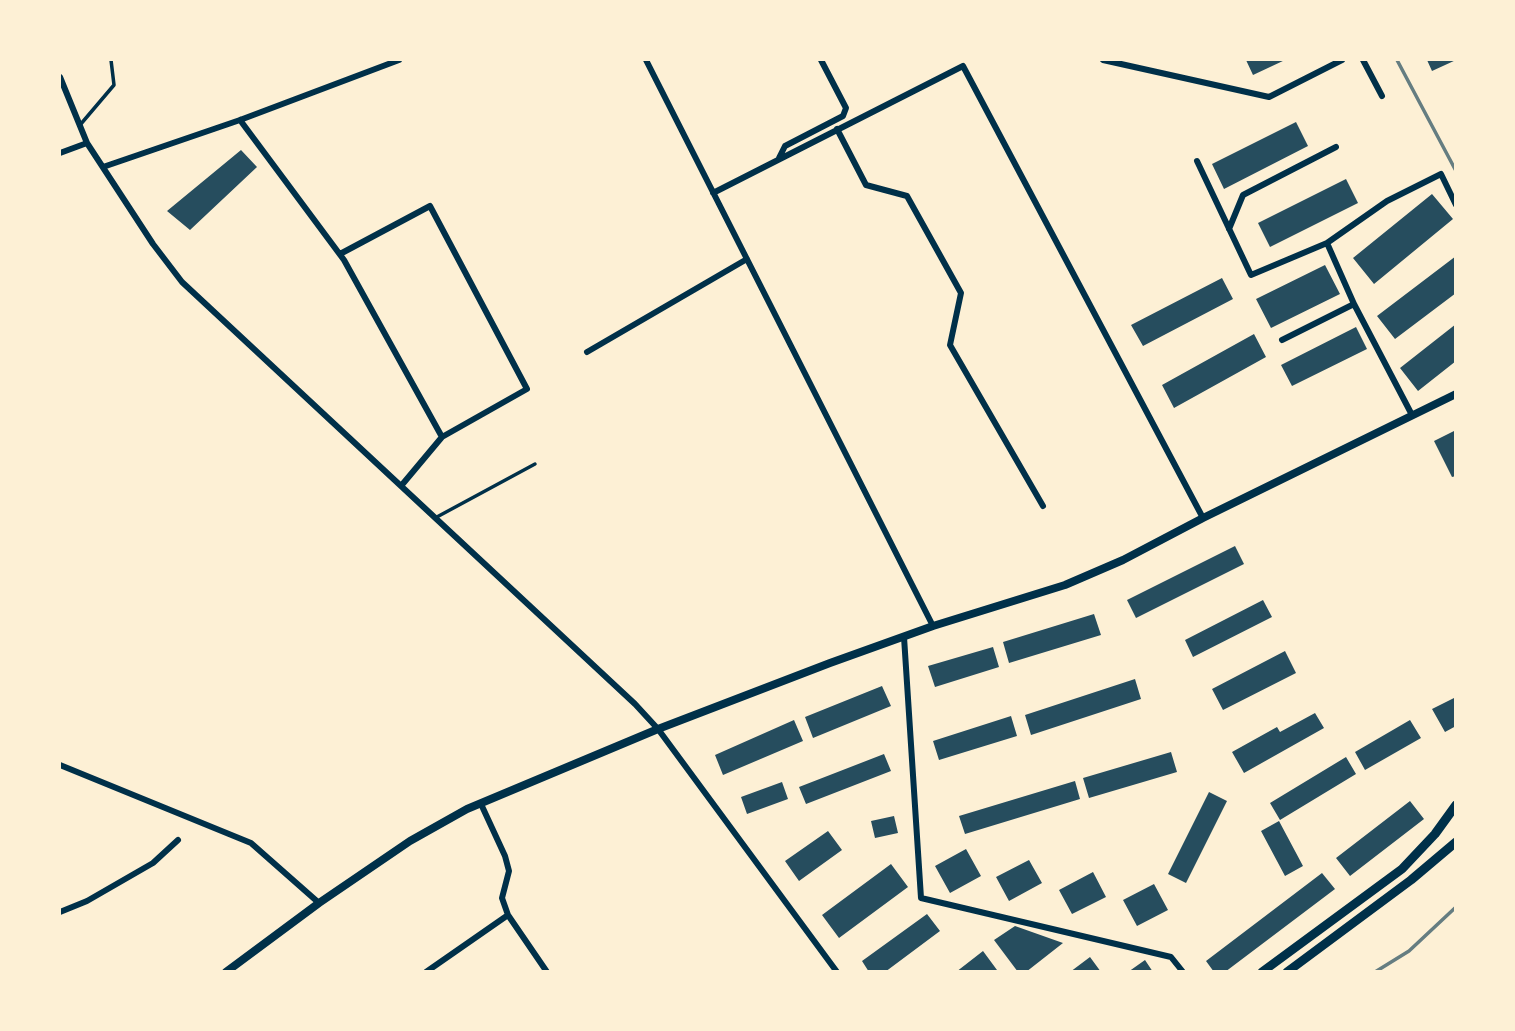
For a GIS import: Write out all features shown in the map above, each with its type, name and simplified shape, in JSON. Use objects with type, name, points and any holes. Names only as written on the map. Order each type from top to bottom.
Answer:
[{"type":"main road","points":[[1262,971],[1402,869],[1435,834],[1455,805]]},
{"type":"main road","points":[[1287,971],[1410,880],[1455,842]]},
{"type":"street","points":[[103,167],[240,120],[399,60]]},
{"type":"street","points":[[646,60],[933,626]]},
{"type":"street","points":[[778,159],[785,146],[843,116],[846,108],[821,60]]},
{"type":"street","points":[[1103,60],[1269,97],[1342,60]]},
{"type":"street","points":[[1363,60],[1382,96]]},
{"type":"street","points":[[713,193],[963,66],[1202,518]]},
{"type":"street","points":[[60,77],[87,143],[182,282],[635,704],[658,729],[837,971]]},
{"type":"street","points":[[240,120],[340,254],[442,437]]},
{"type":"street","points":[[837,129],[866,185],[907,196],[961,293],[950,345],[1043,506]]},
{"type":"street","points":[[60,153],[87,143]]},
{"type":"street","points":[[1229,229],[1243,195],[1336,147]]},
{"type":"street","points":[[1197,161],[1251,275],[1327,243],[1387,201],[1441,174],[1455,205]]},
{"type":"street","points":[[340,254],[430,206],[527,389],[442,437],[401,486]]},
{"type":"street","points":[[1327,243],[1354,304],[1412,415]]},
{"type":"street","points":[[587,352],[747,259]]},
{"type":"street","points":[[1282,340],[1354,304]]},
{"type":"street","points":[[226,971],[319,903],[438,824],[658,729],[904,636],[1065,585],[1123,560],[1202,518],[1455,394]]},
{"type":"street","points":[[904,636],[920,898],[1171,957],[1183,971]]},
{"type":"street","points":[[60,765],[251,843],[319,903]]},
{"type":"street","points":[[481,804],[509,871],[502,898],[508,915],[547,971]]},
{"type":"street","points":[[60,912],[87,901],[153,863],[178,840]]},
{"type":"street","points":[[426,971],[508,915]]},
{"type":"lane","points":[[80,125],[114,85],[111,60]]},
{"type":"lane","points":[[435,518],[535,464]]},
{"type":"building","points":[[1246,60],[1285,60],[1253,75]]},
{"type":"building","points":[[1427,60],[1456,60],[1432,71]]},
{"type":"building","points":[[1296,122],[1308,146],[1224,189],[1212,164]]},
{"type":"building","points":[[241,150],[257,167],[190,230],[167,211]]},
{"type":"building","points":[[1346,179],[1358,203],[1270,247],[1258,223]]},
{"type":"building","points":[[1432,194],[1453,219],[1374,284],[1353,258]]},
{"type":"building","points":[[1456,256],[1456,293],[1395,339],[1377,316]]},
{"type":"building","points":[[1325,265],[1340,294],[1271,328],[1256,299]]},
{"type":"building","points":[[1222,278],[1233,299],[1143,346],[1131,325]]},
{"type":"building","points":[[1456,324],[1456,361],[1418,391],[1400,368]]},
{"type":"building","points":[[1356,327],[1367,349],[1292,386],[1281,365]]},
{"type":"building","points":[[1254,334],[1266,357],[1174,408],[1162,385]]},
{"type":"building","points":[[1456,430],[1456,476],[1452,477],[1434,441]]},
{"type":"building","points":[[1235,546],[1244,564],[1136,618],[1127,600]]},
{"type":"building","points":[[1263,600],[1272,617],[1193,657],[1185,640]]},
{"type":"building","points":[[1094,614],[1101,635],[1009,663],[1003,642]]},
{"type":"building","points":[[993,647],[999,667],[935,687],[928,666]]},
{"type":"building","points":[[1285,651],[1296,673],[1223,710],[1212,689]]},
{"type":"building","points":[[1135,679],[1141,699],[1031,735],[1025,715]]},
{"type":"building","points":[[882,686],[891,706],[813,738],[805,717]]},
{"type":"building","points":[[1456,697],[1456,726],[1445,732],[1432,709]]},
{"type":"building","points":[[1315,713],[1324,728],[1244,773],[1232,752],[1277,727],[1280,732]]},
{"type":"building","points":[[1011,716],[1017,736],[939,760],[933,741]]},
{"type":"building","points":[[794,720],[803,741],[723,775],[715,755]]},
{"type":"building","points":[[1410,720],[1421,738],[1365,770],[1355,752]]},
{"type":"building","points":[[1171,752],[1177,772],[1089,798],[1083,778]]},
{"type":"building","points":[[884,754],[891,771],[806,804],[799,787]]},
{"type":"building","points":[[1346,757],[1356,774],[1280,820],[1270,803]]},
{"type":"building","points":[[1075,781],[1080,799],[965,834],[959,816]]},
{"type":"building","points":[[782,782],[788,799],[747,814],[741,797]]},
{"type":"building","points":[[1209,792],[1227,801],[1186,883],[1168,874]]},
{"type":"building","points":[[1410,801],[1424,819],[1350,876],[1336,858]]},
{"type":"building","points":[[894,816],[898,833],[875,838],[871,821]]},
{"type":"building","points":[[1279,821],[1303,866],[1285,876],[1261,831]]},
{"type":"building","points":[[828,831],[842,850],[799,881],[785,861]]},
{"type":"building","points":[[966,849],[981,876],[950,893],[935,866]]},
{"type":"building","points":[[1029,860],[1042,883],[1009,901],[996,877]]},
{"type":"building","points":[[891,864],[908,887],[839,938],[822,915]]},
{"type":"building","points":[[1093,872],[1106,897],[1072,914],[1059,890]]},
{"type":"building","points":[[1322,873],[1335,889],[1225,972],[1214,972],[1206,961]]},
{"type":"building","points":[[1154,884],[1168,910],[1137,926],[1123,900]]},
{"type":"building","points":[[927,914],[940,931],[885,972],[869,972],[862,961]]},
{"type":"building","points":[[1015,926],[1063,943],[1026,972],[1018,972],[994,940]]},
{"type":"building","points":[[983,951],[997,970],[956,972]]},
{"type":"building","points":[[1090,957],[1101,972],[1070,972]]},
{"type":"building","points":[[1145,960],[1153,972],[1128,972]]},
{"type":"railway","points":[[1397,60],[1456,171]]},
{"type":"railway","points":[[1375,972],[1409,951],[1456,907]]}]
